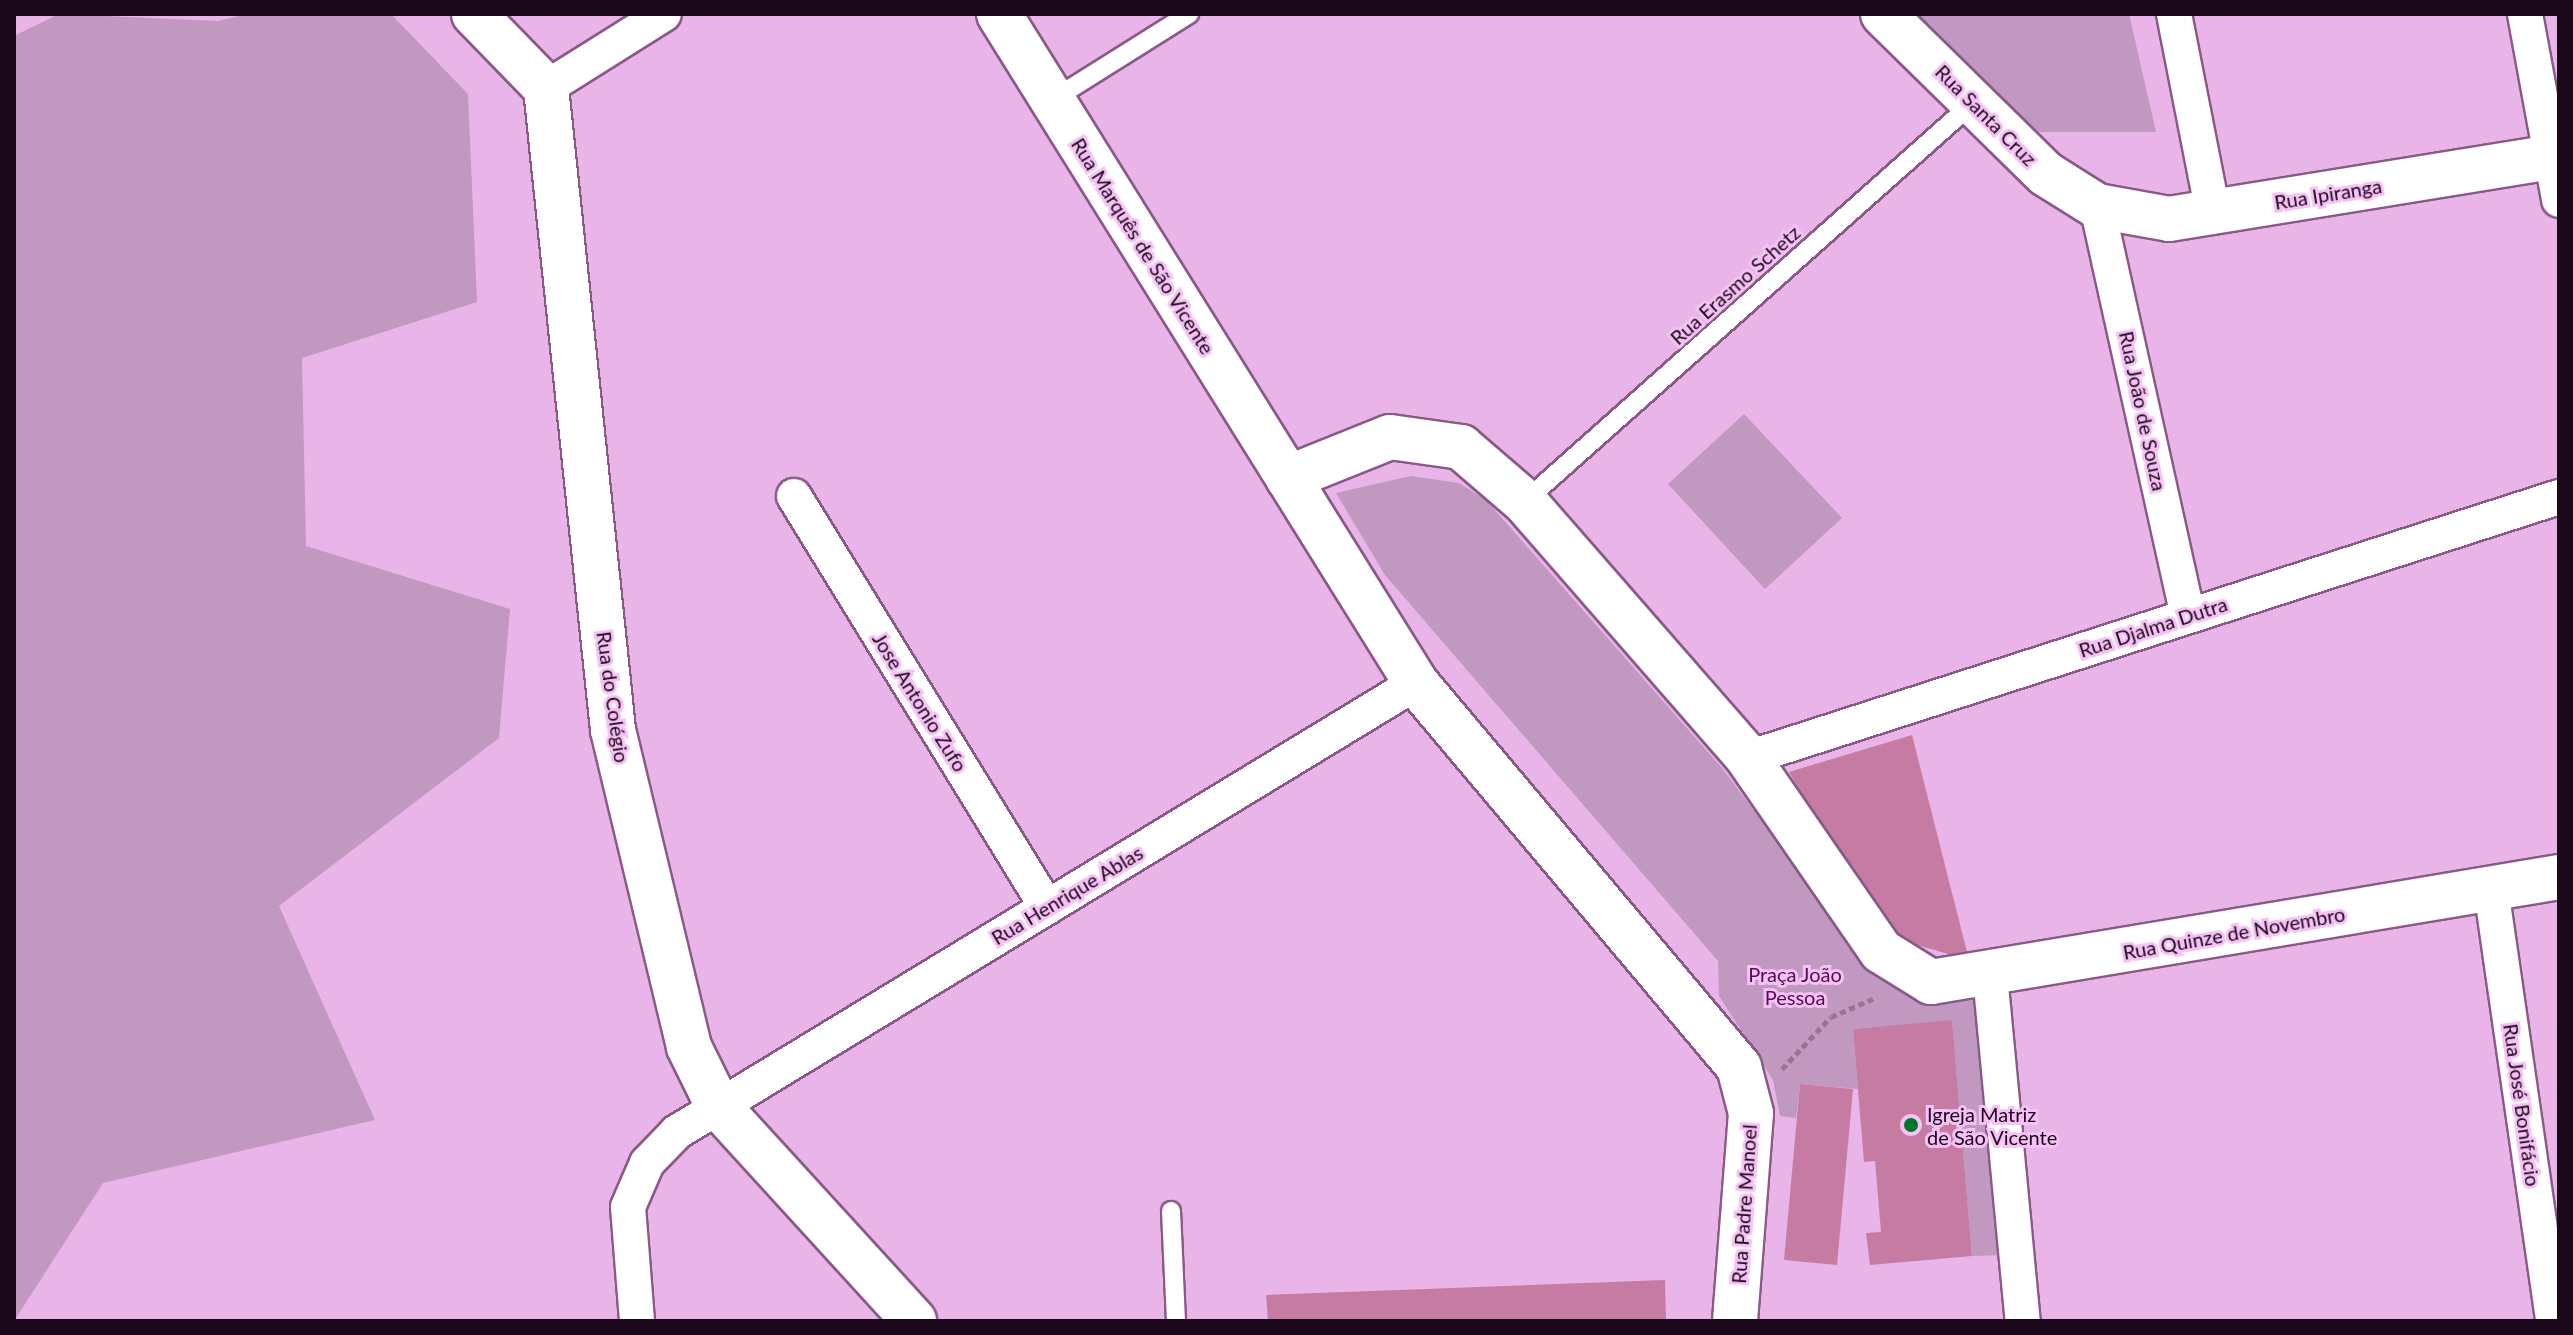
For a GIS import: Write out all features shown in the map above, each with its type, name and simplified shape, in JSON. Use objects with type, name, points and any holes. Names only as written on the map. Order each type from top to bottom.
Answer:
[{"type":"main road","points":[[474,14],[546,88]]},
{"type":"main road","name":"Rua Marquês de São Vicente","points":[[999,14],[1288,478]]},
{"type":"main road","name":"Rua Santa Cruz","points":[[1883,14],[2046,174],[2097,206]]},
{"type":"main road","name":"Rua do Colégio","points":[[546,88],[613,730],[689,1047],[718,1106],[914,1321]]},
{"type":"main road","name":"Rua Ipiranga","points":[[2097,206],[2169,219],[2555,156]]},
{"type":"main road","points":[[1748,1088],[1726,1048],[1416,683],[1288,478],[1390,437],[1461,447],[1525,502],[1748,758],[1881,951],[1910,976]]},
{"type":"main road","name":"Rua Quinze de Novembro","points":[[1910,976],[1931,982],[1990,975],[2559,877]]},
{"type":"main road","name":"Rua Padre Manoel","points":[[1735,1321],[1748,1088]]},
{"type":"street","points":[[546,88],[664,14]]},
{"type":"street","points":[[2174,14],[2213,213]]},
{"type":"street","points":[[2525,14],[2555,156],[2559,200]]},
{"type":"street","name":"Rua João de Souza","points":[[2097,206],[2188,616]]},
{"type":"street","name":"Jose Antonio Zufo","points":[[794,496],[1047,907]]},
{"type":"street","name":"Rua Djalma Dutra","points":[[1748,758],[2559,497]]},
{"type":"street","name":"Rua Henrique Ablas","points":[[637,1321],[628,1207],[647,1163],[718,1106],[1416,683]]},
{"type":"street","name":"Rua José Bonifácio","points":[[2491,889],[2553,1321]]},
{"type":"street","points":[[1990,975],[2023,1321]]},
{"type":"lane","points":[[1052,100],[1189,14]]},
{"type":"lane","name":"Rua Erasmo Schetz","points":[[1525,502],[1974,102]]},
{"type":"lane","points":[[1171,1211],[1176,1321]]},
{"type":"path","points":[[1748,1088],[1773,1080],[1831,1017],[1899,989],[1910,976]]},
{"type":"green space","points":[[59,14],[218,21],[247,14],[391,14],[468,94],[477,302],[302,358],[306,546],[510,609],[499,738],[279,906],[375,1120],[103,1183],[14,1321],[14,36]]},
{"type":"green space","points":[[1916,14],[2129,14],[2156,132],[2031,132]]},
{"type":"green space","points":[[1744,414],[1842,518],[1765,589],[1668,484]]},
{"type":"green space","name":"Praça João Pessoa","points":[[1411,476],[1459,483],[1486,500],[1722,768],[1880,979],[1925,996],[1980,994],[2007,1255],[1972,1256],[1952,1021],[1853,1029],[1858,1089],[1800,1084],[1796,1118],[1780,1116],[1773,1080],[1719,996],[1718,961],[1385,575],[1336,493]]},
{"type":"building","points":[[1912,735],[1969,960],[1886,936],[1789,772]]},
{"type":"building","name":"Igreja Matriz de São Vicente","points":[[1952,1020],[1972,1256],[1870,1265],[1866,1233],[1881,1232],[1875,1161],[1864,1162],[1853,1029]]},
{"type":"building","points":[[1800,1084],[1853,1089],[1837,1265],[1784,1260]]},
{"type":"building","points":[[1665,1280],[1666,1321],[1268,1321],[1266,1295]]},
{"type":"place","name":"Igreja Matriz de São Vicente","points":[[1911,1125]]}]
